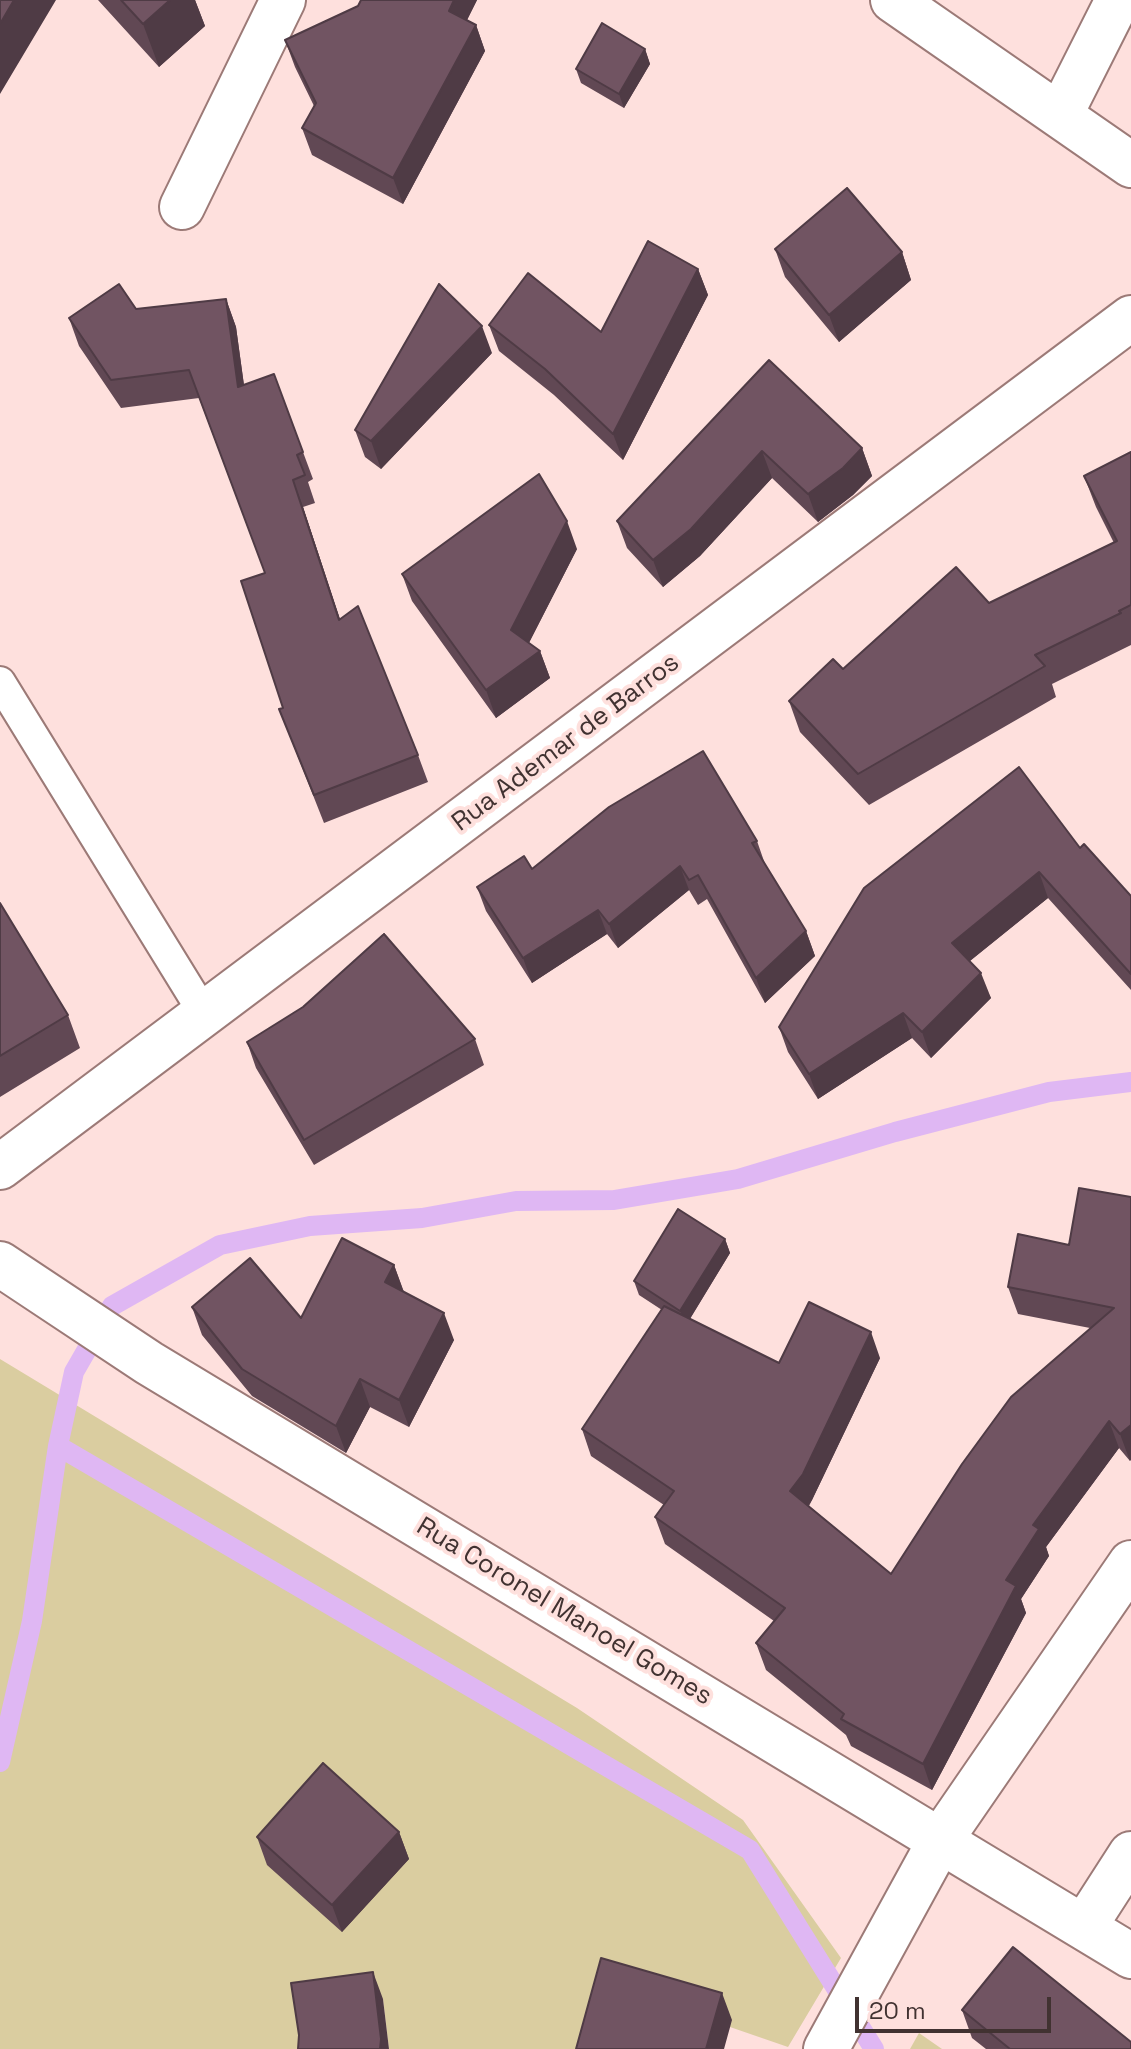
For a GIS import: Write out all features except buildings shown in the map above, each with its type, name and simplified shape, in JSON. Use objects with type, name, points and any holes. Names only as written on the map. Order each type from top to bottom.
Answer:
[{"type":"street","points":[[182,207],[283,0]]},
{"type":"street","points":[[893,0],[1131,165]]},
{"type":"street","points":[[1060,115],[1118,0]]},
{"type":"street","name":"Rua Ademar de Barros","points":[[0,1167],[1131,318]]},
{"type":"street","name":"Rua Coronel Manoel Gomes","points":[[0,1264],[149,1363],[1131,1956]]},
{"type":"street","points":[[826,2049],[941,1839],[1131,1563]]},
{"type":"street","points":[[1084,1927],[1131,1854]]},
{"type":"lane","points":[[0,682],[205,1015]]},
{"type":"shaded area","points":[[0,1359],[577,1708],[743,1820],[841,1958],[788,2047],[611,1986],[582,2049],[389,2049],[383,1999],[307,2049],[0,2049]]},
{"type":"shaded area","points":[[919,2033],[942,2049],[910,2049]]},
{"type":"waterway","points":[[0,1762],[32,1621],[58,1446],[74,1372],[112,1306],[220,1245],[310,1226],[422,1218],[516,1201],[614,1200],[738,1179],[895,1132],[1049,1092],[1131,1082]]},
{"type":"waterway","points":[[58,1446],[750,1850],[874,2049]]}]
